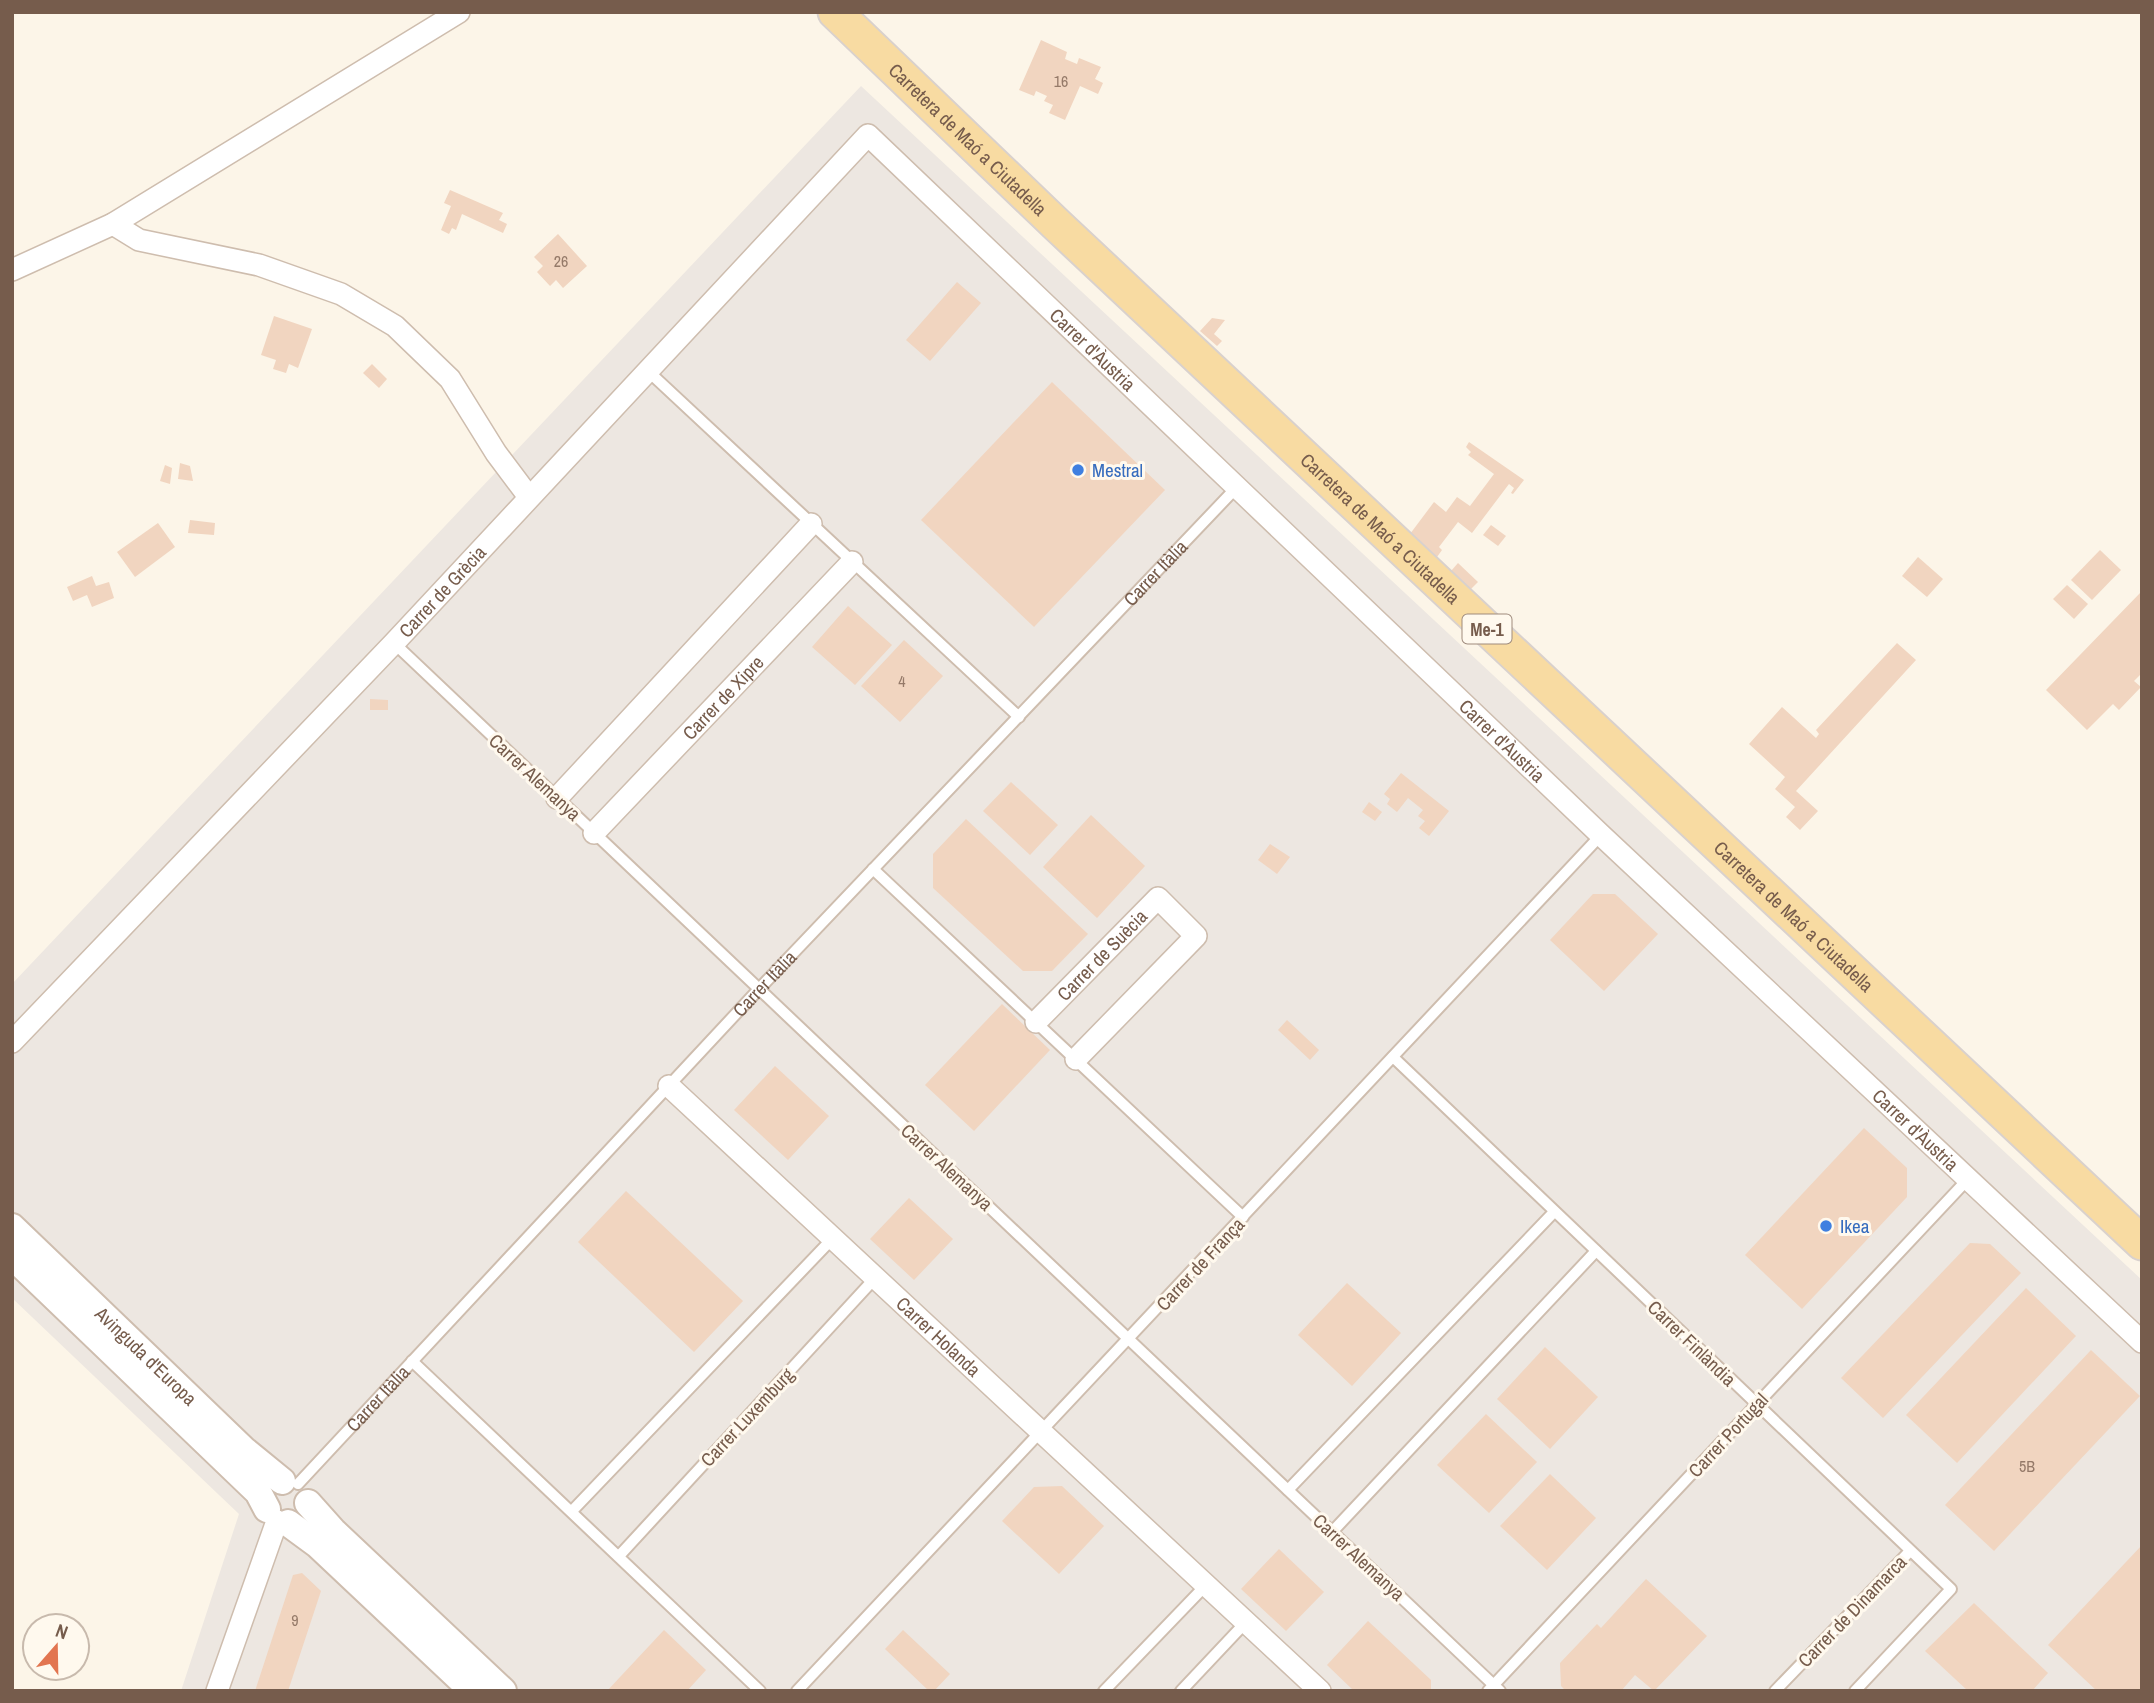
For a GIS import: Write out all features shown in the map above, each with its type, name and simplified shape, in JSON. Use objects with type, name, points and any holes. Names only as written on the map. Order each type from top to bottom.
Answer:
[{"type":"main road","name":"Carretera de Maó a Ciutadella","points":[[835,12],[1076,243],[2142,1243]]},
{"type":"street","points":[[12,270],[113,224],[459,12]]},
{"type":"street","name":"Carrer de Grècia","points":[[12,1042],[394,643],[868,135]]},
{"type":"street","name":"Carrer d'Àustria","points":[[868,135],[1601,835],[2142,1342]]},
{"type":"street","points":[[113,224],[139,240],[259,265],[341,294],[395,326],[450,379],[496,453],[528,497]]},
{"type":"street","points":[[557,798],[811,524]]},
{"type":"street","name":"Carrer de Xipre","points":[[594,833],[852,562]]},
{"type":"street","name":"Carrer de Suècia","points":[[1036,1022],[1157,898],[1196,936],[1076,1059]]},
{"type":"street","name":"Carrer Holanda","points":[[669,1086],[1320,1691]]},
{"type":"street","name":"Avinguda d'Europa","points":[[12,1227],[244,1450],[296,1489],[333,1531],[503,1691]]},
{"type":"street","name":"Avinguda d'Europa","points":[[12,1256],[258,1492],[277,1518],[318,1545],[473,1691]]},
{"type":"street","points":[[217,1691],[277,1518],[268,1492],[296,1489],[304,1515],[277,1518]]},
{"type":"lane","points":[[648,372],[1018,717]]},
{"type":"lane","name":"Carrer Itàlia","points":[[296,1489],[759,989],[1236,488]]},
{"type":"lane","name":"Carrer Alemanya","points":[[394,643],[1288,1490],[1494,1689]]},
{"type":"lane","name":"Carrer de França","points":[[797,1691],[1601,835]]},
{"type":"lane","points":[[873,869],[1243,1217]]},
{"type":"lane","name":"Carrer Finlàndia","points":[[1393,1057],[1910,1551]]},
{"type":"lane","name":"Carrer Portugal","points":[[1494,1689],[1969,1179]]},
{"type":"lane","points":[[1288,1490],[1555,1212]]},
{"type":"lane","points":[[572,1511],[833,1238]]},
{"type":"lane","points":[[1332,1532],[1596,1251]]},
{"type":"lane","name":"Carrer Luxemburg","points":[[619,1556],[876,1277]]},
{"type":"lane","points":[[412,1361],[760,1691]]},
{"type":"lane","name":"Carrer de Dinamarca","points":[[1776,1691],[1910,1551],[1951,1590],[1855,1691]]},
{"type":"lane","points":[[1104,1691],[1206,1585]]},
{"type":"lane","points":[[1181,1691],[1246,1622]]},
{"type":"shaded area","points":[[861,86],[2142,1280],[2142,1691],[181,1691],[239,1514],[12,1298],[12,984]]},
{"type":"building","points":[[1041,40],[1067,52],[1065,59],[1077,64],[1079,58],[1101,67],[1095,79],[1103,83],[1098,94],[1080,86],[1065,120],[1049,113],[1053,105],[1044,101],[1047,96],[1036,91],[1034,96],[1019,90]]},
{"type":"building","points":[[450,190],[503,213],[499,220],[507,224],[503,233],[462,214],[456,230],[452,228],[449,234],[441,230],[451,206],[444,203]]},
{"type":"building","points":[[558,234],[587,266],[563,288],[556,280],[550,286],[537,272],[543,266],[534,257]]},
{"type":"building","points":[[957,282],[981,303],[930,361],[906,340]]},
{"type":"building","points":[[274,316],[312,329],[298,368],[289,364],[286,373],[273,369],[276,360],[261,355]]},
{"type":"building","points":[[1212,318],[1225,320],[1214,334],[1222,341],[1217,346],[1200,331]]},
{"type":"building","points":[[372,364],[387,379],[379,388],[363,373]]},
{"type":"building","points":[[1052,382],[1165,490],[1034,627],[921,520]]},
{"type":"building","points":[[1469,442],[1524,480],[1513,494],[1511,493],[1514,488],[1509,484],[1472,533],[1458,522],[1439,547],[1442,550],[1437,557],[1432,556],[1410,534],[1434,502],[1446,512],[1457,497],[1470,506],[1494,474],[1468,455],[1471,452],[1466,447]]},
{"type":"building","points":[[180,463],[190,466],[193,481],[178,479]]},
{"type":"building","points":[[165,465],[172,468],[170,484],[160,481]]},
{"type":"building","points":[[190,520],[215,523],[214,535],[188,533]]},
{"type":"building","points":[[158,523],[175,547],[135,577],[117,552]]},
{"type":"building","points":[[1491,525],[1506,536],[1498,546],[1483,535]]},
{"type":"building","points":[[2100,550],[2121,570],[2092,600],[2071,580]]},
{"type":"building","points":[[1918,557],[1943,579],[1927,597],[1902,576]]},
{"type":"building","points":[[1458,563],[1478,582],[1471,589],[1451,571]]},
{"type":"building","points":[[92,576],[96,586],[109,582],[114,598],[92,607],[87,595],[73,601],[67,587]]},
{"type":"building","points":[[2067,585],[2088,604],[2074,619],[2053,599]]},
{"type":"building","points":[[2142,591],[2142,673],[2134,681],[2141,687],[2119,710],[2113,704],[2087,730],[2046,690]]},
{"type":"building","points":[[848,606],[892,645],[855,685],[812,647]]},
{"type":"building","points":[[904,640],[943,676],[900,722],[861,686]]},
{"type":"building","points":[[1897,643],[1916,660],[1796,791],[1818,811],[1800,830],[1786,817],[1795,807],[1775,789],[1785,777],[1749,744],[1782,707],[1816,738],[1819,734],[1816,730]]},
{"type":"building","points":[[370,699],[388,700],[388,710],[370,710]]},
{"type":"building","points":[[1401,773],[1449,811],[1429,836],[1419,828],[1425,821],[1418,816],[1423,810],[1408,798],[1397,812],[1387,804],[1390,799],[1384,794]]},
{"type":"building","points":[[1011,782],[1058,825],[1030,855],[983,811]]},
{"type":"building","points":[[1369,802],[1382,812],[1375,821],[1362,812]]},
{"type":"building","points":[[1091,815],[1145,866],[1097,918],[1043,867]]},
{"type":"building","points":[[966,819],[1088,934],[1052,971],[1023,971],[933,888],[933,854]]},
{"type":"building","points":[[1270,844],[1290,857],[1277,874],[1258,860]]},
{"type":"building","points":[[1593,894],[1615,894],[1658,934],[1604,991],[1550,940]]},
{"type":"building","points":[[1002,1004],[1050,1050],[974,1131],[925,1085]]},
{"type":"building","points":[[1287,1020],[1319,1050],[1310,1060],[1278,1030]]},
{"type":"building","points":[[775,1066],[829,1116],[788,1160],[734,1110]]},
{"type":"building","name":"Ikea","points":[[1864,1128],[1907,1168],[1907,1197],[1802,1309],[1745,1255]]},
{"type":"building","points":[[626,1191],[743,1301],[694,1352],[578,1242]]},
{"type":"building","points":[[909,1198],[953,1239],[914,1280],[870,1239]]},
{"type":"building","points":[[1970,1243],[1990,1244],[2021,1273],[1883,1418],[1841,1378]]},
{"type":"building","points":[[1347,1283],[1401,1333],[1352,1386],[1298,1335]]},
{"type":"building","points":[[2026,1288],[2076,1336],[1957,1463],[1906,1415]]},
{"type":"building","points":[[1545,1347],[1598,1397],[1550,1449],[1497,1399]]},
{"type":"building","points":[[2091,1350],[2140,1396],[1994,1551],[1945,1505]]},
{"type":"building","points":[[1486,1414],[1537,1462],[1489,1513],[1437,1465]]},
{"type":"building","points":[[1550,1474],[1596,1518],[1547,1570],[1500,1526]]},
{"type":"building","points":[[1062,1486],[1104,1526],[1059,1574],[1002,1521],[1034,1487]]},
{"type":"building","points":[[2142,1545],[2142,1691],[2097,1691],[2048,1645]]},
{"type":"building","points":[[1279,1549],[1324,1592],[1286,1631],[1241,1589]]},
{"type":"building","points":[[302,1573],[321,1591],[288,1691],[255,1691],[293,1575]]},
{"type":"building","points":[[1646,1579],[1707,1636],[1654,1691],[1635,1675],[1621,1691],[1566,1691],[1561,1686],[1560,1663],[1597,1624],[1601,1628]]},
{"type":"building","points":[[1974,1603],[2048,1673],[2032,1691],[1968,1691],[1925,1651]]},
{"type":"building","points":[[1368,1621],[1431,1680],[1431,1691],[1354,1691],[1327,1665]]},
{"type":"building","points":[[664,1630],[706,1670],[687,1691],[607,1691]]},
{"type":"building","points":[[903,1630],[950,1674],[934,1691],[929,1691],[885,1649]]},
{"type":"place","name":"Mestral","points":[[1078,470]]},
{"type":"place","name":"Ikea","points":[[1826,1226]]}]
